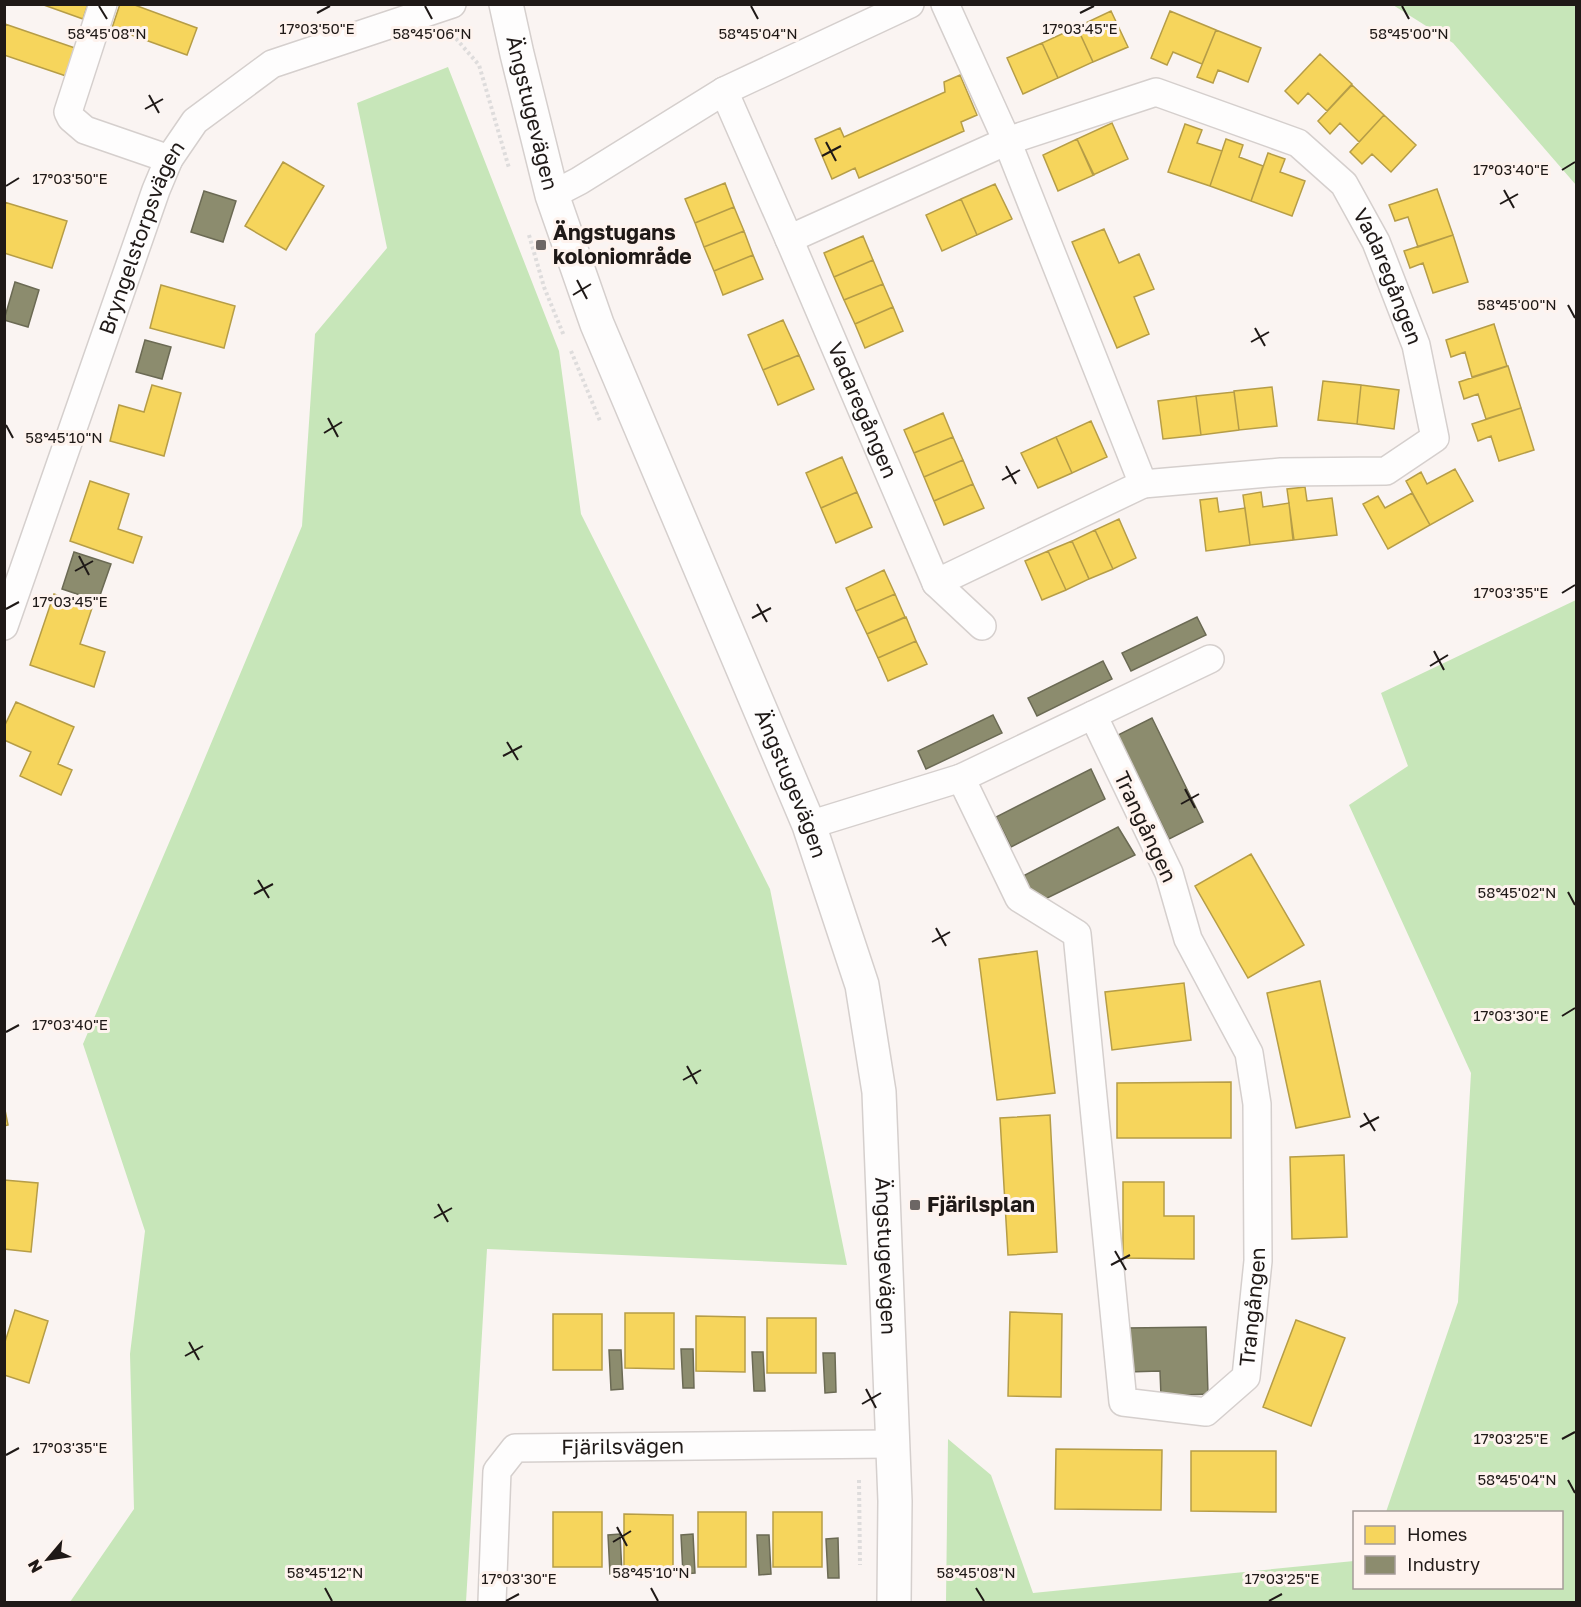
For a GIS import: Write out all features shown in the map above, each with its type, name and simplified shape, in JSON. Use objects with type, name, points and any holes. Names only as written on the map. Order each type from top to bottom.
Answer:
[{"type":"street","points":[[103,4],[68,112],[71,118],[85,130],[169,159]]},
{"type":"street","name":"Ängstugevägen","points":[[506,4],[516,54],[552,195],[597,324],[809,825],[862,985],[879,1092],[895,1502],[894,1602]]},
{"type":"street","points":[[552,195],[579,181],[724,91],[910,4]]},
{"type":"street","points":[[945,4],[1007,141],[1143,484]]},
{"type":"street","name":"Bryngelstorpsvägen","points":[[4,626],[156,190],[169,159],[195,121],[272,64],[448,6]]},
{"type":"street","name":"Vadaregången","points":[[724,91],[936,582],[982,626]]},
{"type":"street","name":"Vadaregången","points":[[789,239],[1007,141],[1156,92],[1298,143],[1344,184],[1376,242],[1416,345],[1435,438],[1386,471],[1281,472],[1143,484],[936,582]]},
{"type":"street","points":[[809,825],[962,778],[1210,659]]},
{"type":"street","name":"Trangången","points":[[962,778],[1018,898],[1077,934],[1123,1402],[1206,1412],[1246,1377],[1258,1261],[1257,1104],[1249,1053],[1188,939],[1169,873],[1093,715]]},
{"type":"street","name":"Fjärilsvägen","points":[[492,1602],[497,1471],[515,1448],[891,1444]]},
{"type":"path","points":[[448,6],[453,36],[479,65],[512,176]]},
{"type":"path","points":[[528,232],[544,287],[565,337]]},
{"type":"path","points":[[569,346],[604,430]]},
{"type":"path","points":[[859,1445],[860,1569]]},
{"type":"green space","points":[[1393,5],[1576,5],[1576,185],[1453,43]]},
{"type":"green space","points":[[448,67],[559,351],[581,514],[770,889],[847,1265],[487,1249],[466,1602],[70,1602],[134,1509],[130,1354],[145,1231],[83,1044],[302,526],[315,334],[387,248],[357,103]]},
{"type":"green space","points":[[1576,600],[1576,1602],[946,1602],[948,1439],[991,1475],[1033,1593],[1353,1561],[1353,1589],[1563,1589],[1563,1511],[1386,1511],[1458,1302],[1471,1073],[1349,805],[1408,766],[1381,693]]},
{"type":"building: Homes","points":[[41,4],[88,4],[83,19]]},
{"type":"building: Homes","points":[[120,4],[132,4],[197,28],[187,55],[112,28]]},
{"type":"building: Homes","points":[[1111,11],[1128,47],[1093,62],[1077,27]]},
{"type":"building: Homes","points":[[1170,11],[1216,30],[1202,64],[1173,52],[1167,65],[1151,58]]},
{"type":"building: Homes","points":[[5,24],[75,48],[66,76],[4,55]]},
{"type":"building: Homes","points":[[1077,27],[1093,62],[1058,78],[1042,43]]},
{"type":"building: Homes","points":[[1216,30],[1261,48],[1248,82],[1218,70],[1213,83],[1197,77]]},
{"type":"building: Homes","points":[[1042,43],[1058,78],[1023,94],[1007,58]]},
{"type":"building: Homes","points":[[1320,54],[1352,84],[1327,111],[1308,93],[1298,104],[1285,91]]},
{"type":"building: Homes","points":[[960,75],[977,115],[961,122],[964,131],[859,178],[855,168],[832,179],[815,139],[840,128],[844,137],[945,92],[944,82]]},
{"type":"building: Homes","points":[[1352,85],[1384,115],[1359,142],[1340,123],[1330,134],[1318,121]]},
{"type":"building: Homes","points":[[1384,115],[1416,145],[1391,172],[1372,154],[1362,164],[1350,152]]},
{"type":"building: Homes","points":[[1112,123],[1128,159],[1093,175],[1077,139]]},
{"type":"building: Homes","points":[[1185,124],[1202,130],[1197,143],[1222,151],[1210,186],[1168,172]]},
{"type":"building: Homes","points":[[1077,139],[1094,175],[1058,191],[1043,155]]},
{"type":"building: Homes","points":[[1226,139],[1243,145],[1239,157],[1263,166],[1251,201],[1210,186]]},
{"type":"building: Homes","points":[[1268,153],[1285,159],[1280,172],[1305,181],[1292,216],[1251,201]]},
{"type":"building: Homes","points":[[283,162],[324,186],[286,250],[245,226]]},
{"type":"building: Homes","points":[[725,183],[734,207],[695,223],[685,199]]},
{"type":"building: Homes","points":[[995,184],[1012,219],[977,235],[961,199]]},
{"type":"building: Homes","points":[[1437,189],[1453,235],[1418,247],[1408,217],[1395,221],[1389,205]]},
{"type":"building: Homes","points":[[961,199],[977,235],[942,251],[926,215]]},
{"type":"building: Homes","points":[[4,202],[67,221],[52,268],[4,253]]},
{"type":"building: Homes","points":[[734,207],[744,231],[704,247],[695,223]]},
{"type":"building: Homes","points":[[1104,229],[1119,263],[1139,254],[1154,289],[1134,297],[1149,334],[1117,348],[1072,242]]},
{"type":"building: Homes","points":[[744,231],[753,255],[714,271],[704,247]]},
{"type":"building: Homes","points":[[1453,235],[1468,282],[1433,293],[1423,263],[1410,268],[1404,251]]},
{"type":"building: Homes","points":[[863,236],[873,260],[834,277],[824,253]]},
{"type":"building: Homes","points":[[753,255],[763,279],[723,295],[714,271]]},
{"type":"building: Homes","points":[[873,260],[883,284],[844,300],[834,277]]},
{"type":"building: Homes","points":[[883,284],[893,307],[855,324],[844,300]]},
{"type":"building: Homes","points":[[161,285],[235,306],[224,348],[150,328]]},
{"type":"building: Homes","points":[[893,307],[903,331],[865,348],[855,324]]},
{"type":"building: Homes","points":[[783,320],[799,355],[763,370],[748,335]]},
{"type":"building: Homes","points":[[1494,324],[1507,366],[1472,377],[1465,352],[1451,357],[1446,340]]},
{"type":"building: Homes","points":[[799,355],[814,389],[778,405],[763,370]]},
{"type":"building: Homes","points":[[1508,366],[1521,408],[1486,419],[1478,394],[1464,399],[1459,382]]},
{"type":"building: Homes","points":[[1323,381],[1361,385],[1357,424],[1318,420]]},
{"type":"building: Homes","points":[[152,385],[181,393],[164,456],[110,441],[119,405],[144,412]]},
{"type":"building: Homes","points":[[1361,385],[1399,390],[1394,429],[1357,424]]},
{"type":"building: Homes","points":[[1272,387],[1277,426],[1239,430],[1234,391]]},
{"type":"building: Homes","points":[[1234,392],[1239,430],[1201,435],[1196,396]]},
{"type":"building: Homes","points":[[1196,396],[1201,435],[1163,439],[1158,401]]},
{"type":"building: Homes","points":[[1521,408],[1534,450],[1499,461],[1491,436],[1478,441],[1472,424]]},
{"type":"building: Homes","points":[[943,413],[953,437],[914,453],[904,430]]},
{"type":"building: Homes","points":[[1091,421],[1107,457],[1072,473],[1056,437]]},
{"type":"building: Homes","points":[[953,437],[963,460],[924,477],[914,453]]},
{"type":"building: Homes","points":[[1056,437],[1072,473],[1038,488],[1021,453]]},
{"type":"building: Homes","points":[[842,457],[857,492],[821,508],[806,473]]},
{"type":"building: Homes","points":[[963,460],[973,484],[934,501],[924,477]]},
{"type":"building: Homes","points":[[1455,469],[1473,501],[1430,525],[1406,481],[1421,472],[1427,484]]},
{"type":"building: Homes","points":[[90,481],[129,494],[118,529],[142,537],[133,563],[70,541]]},
{"type":"building: Homes","points":[[973,484],[984,508],[944,525],[934,501]]},
{"type":"building: Homes","points":[[1305,487],[1307,501],[1332,498],[1337,535],[1294,540],[1287,489]]},
{"type":"building: Homes","points":[[857,492],[872,527],[836,543],[821,508]]},
{"type":"building: Homes","points":[[1261,492],[1263,507],[1289,503],[1293,540],[1250,545],[1243,495]]},
{"type":"building: Homes","points":[[1412,493],[1430,525],[1388,549],[1363,504],[1378,496],[1385,508]]},
{"type":"building: Homes","points":[[1217,498],[1219,512],[1245,508],[1250,545],[1206,551],[1200,500]]},
{"type":"building: Homes","points":[[1119,519],[1136,558],[1113,569],[1095,530]]},
{"type":"building: Homes","points":[[1095,530],[1113,569],[1089,579],[1072,541]]},
{"type":"building: Homes","points":[[1072,541],[1089,579],[1066,590],[1048,551]]},
{"type":"building: Homes","points":[[1048,551],[1066,590],[1042,600],[1025,561]]},
{"type":"building: Homes","points":[[884,570],[895,594],[856,611],[846,588]]},
{"type":"building: Homes","points":[[54,594],[92,608],[80,644],[105,652],[94,687],[30,665]]},
{"type":"building: Homes","points":[[895,594],[905,617],[867,634],[856,611]]},
{"type":"building: Homes","points":[[906,617],[916,641],[878,658],[867,634]]},
{"type":"building: Homes","points":[[916,641],[927,664],[888,681],[878,658]]},
{"type":"building: Homes","points":[[16,702],[74,727],[58,764],[72,770],[61,795],[20,776],[31,752],[4,740],[4,727]]},
{"type":"building: Homes","points":[[1251,854],[1304,945],[1248,978],[1195,886]]},
{"type":"building: Homes","points":[[1037,951],[1055,1093],[997,1100],[979,959]]},
{"type":"building: Homes","points":[[1320,981],[1350,1117],[1296,1128],[1267,993]]},
{"type":"building: Homes","points":[[1184,983],[1191,1040],[1112,1050],[1105,992]]},
{"type":"building: Homes","points":[[1231,1082],[1231,1138],[1117,1138],[1117,1083]]},
{"type":"building: Homes","points":[[4,1105],[8,1125],[4,1126]]},
{"type":"building: Homes","points":[[1050,1115],[1057,1252],[1008,1255],[1000,1118]]},
{"type":"building: Homes","points":[[1344,1155],[1347,1237],[1292,1239],[1290,1157]]},
{"type":"building: Homes","points":[[4,1180],[38,1183],[31,1252],[4,1249]]},
{"type":"building: Homes","points":[[1123,1182],[1164,1182],[1164,1216],[1194,1216],[1194,1259],[1123,1258]]},
{"type":"building: Homes","points":[[15,1310],[48,1321],[29,1383],[4,1375],[4,1345]]},
{"type":"building: Homes","points":[[1010,1312],[1062,1314],[1061,1397],[1008,1396]]},
{"type":"building: Homes","points":[[625,1313],[674,1313],[674,1369],[625,1368]]},
{"type":"building: Homes","points":[[553,1314],[602,1314],[602,1370],[553,1370]]},
{"type":"building: Homes","points":[[696,1316],[745,1317],[745,1372],[696,1371]]},
{"type":"building: Homes","points":[[767,1318],[816,1318],[816,1373],[767,1373]]},
{"type":"building: Homes","points":[[1296,1320],[1345,1338],[1311,1426],[1263,1407]]},
{"type":"building: Homes","points":[[1056,1449],[1162,1450],[1161,1510],[1055,1509]]},
{"type":"building: Homes","points":[[1191,1451],[1276,1451],[1276,1512],[1191,1511]]},
{"type":"building: Homes","points":[[553,1512],[602,1512],[602,1567],[553,1567]]},
{"type":"building: Homes","points":[[698,1512],[746,1512],[746,1567],[698,1567]]},
{"type":"building: Homes","points":[[773,1512],[822,1512],[822,1567],[773,1567]]},
{"type":"building: Homes","points":[[624,1514],[673,1515],[673,1570],[624,1569]]},
{"type":"building: Industry","points":[[204,191],[236,201],[223,242],[191,232]]},
{"type":"building: Industry","points":[[15,282],[39,290],[28,327],[4,320]]},
{"type":"building: Industry","points":[[145,340],[171,347],[162,379],[136,372]]},
{"type":"building: Industry","points":[[74,552],[111,564],[98,601],[62,589]]},
{"type":"building: Industry","points":[[1197,617],[1206,635],[1131,671],[1122,653]]},
{"type":"building: Industry","points":[[1103,661],[1112,679],[1037,716],[1028,698]]},
{"type":"building: Industry","points":[[993,715],[1002,733],[926,769],[918,751]]},
{"type":"building: Industry","points":[[1152,718],[1203,822],[1169,839],[1118,735]]},
{"type":"building: Industry","points":[[1091,769],[1105,799],[1011,847],[996,817]]},
{"type":"building: Industry","points":[[1118,827],[1135,855],[1037,903],[1023,876]]},
{"type":"building: Industry","points":[[1206,1327],[1208,1394],[1161,1396],[1160,1371],[1128,1372],[1127,1328]]},
{"type":"building: Industry","points":[[681,1349],[693,1349],[694,1388],[683,1388]]},
{"type":"building: Industry","points":[[609,1350],[621,1350],[623,1389],[611,1390]]},
{"type":"building: Industry","points":[[752,1352],[763,1352],[765,1391],[754,1391]]},
{"type":"building: Industry","points":[[823,1353],[835,1353],[836,1392],[825,1393]]},
{"type":"building: Industry","points":[[620,1534],[622,1574],[610,1574],[608,1535]]},
{"type":"building: Industry","points":[[693,1534],[695,1573],[683,1574],[681,1535]]},
{"type":"building: Industry","points":[[757,1535],[769,1535],[771,1574],[759,1575]]},
{"type":"building: Industry","points":[[838,1538],[839,1578],[828,1578],[826,1539]]},
{"type":"place","name":"Ängstugans koloniområde","points":[[541,245]]},
{"type":"place","name":"Fjärilsplan","points":[[915,1205]]}]
